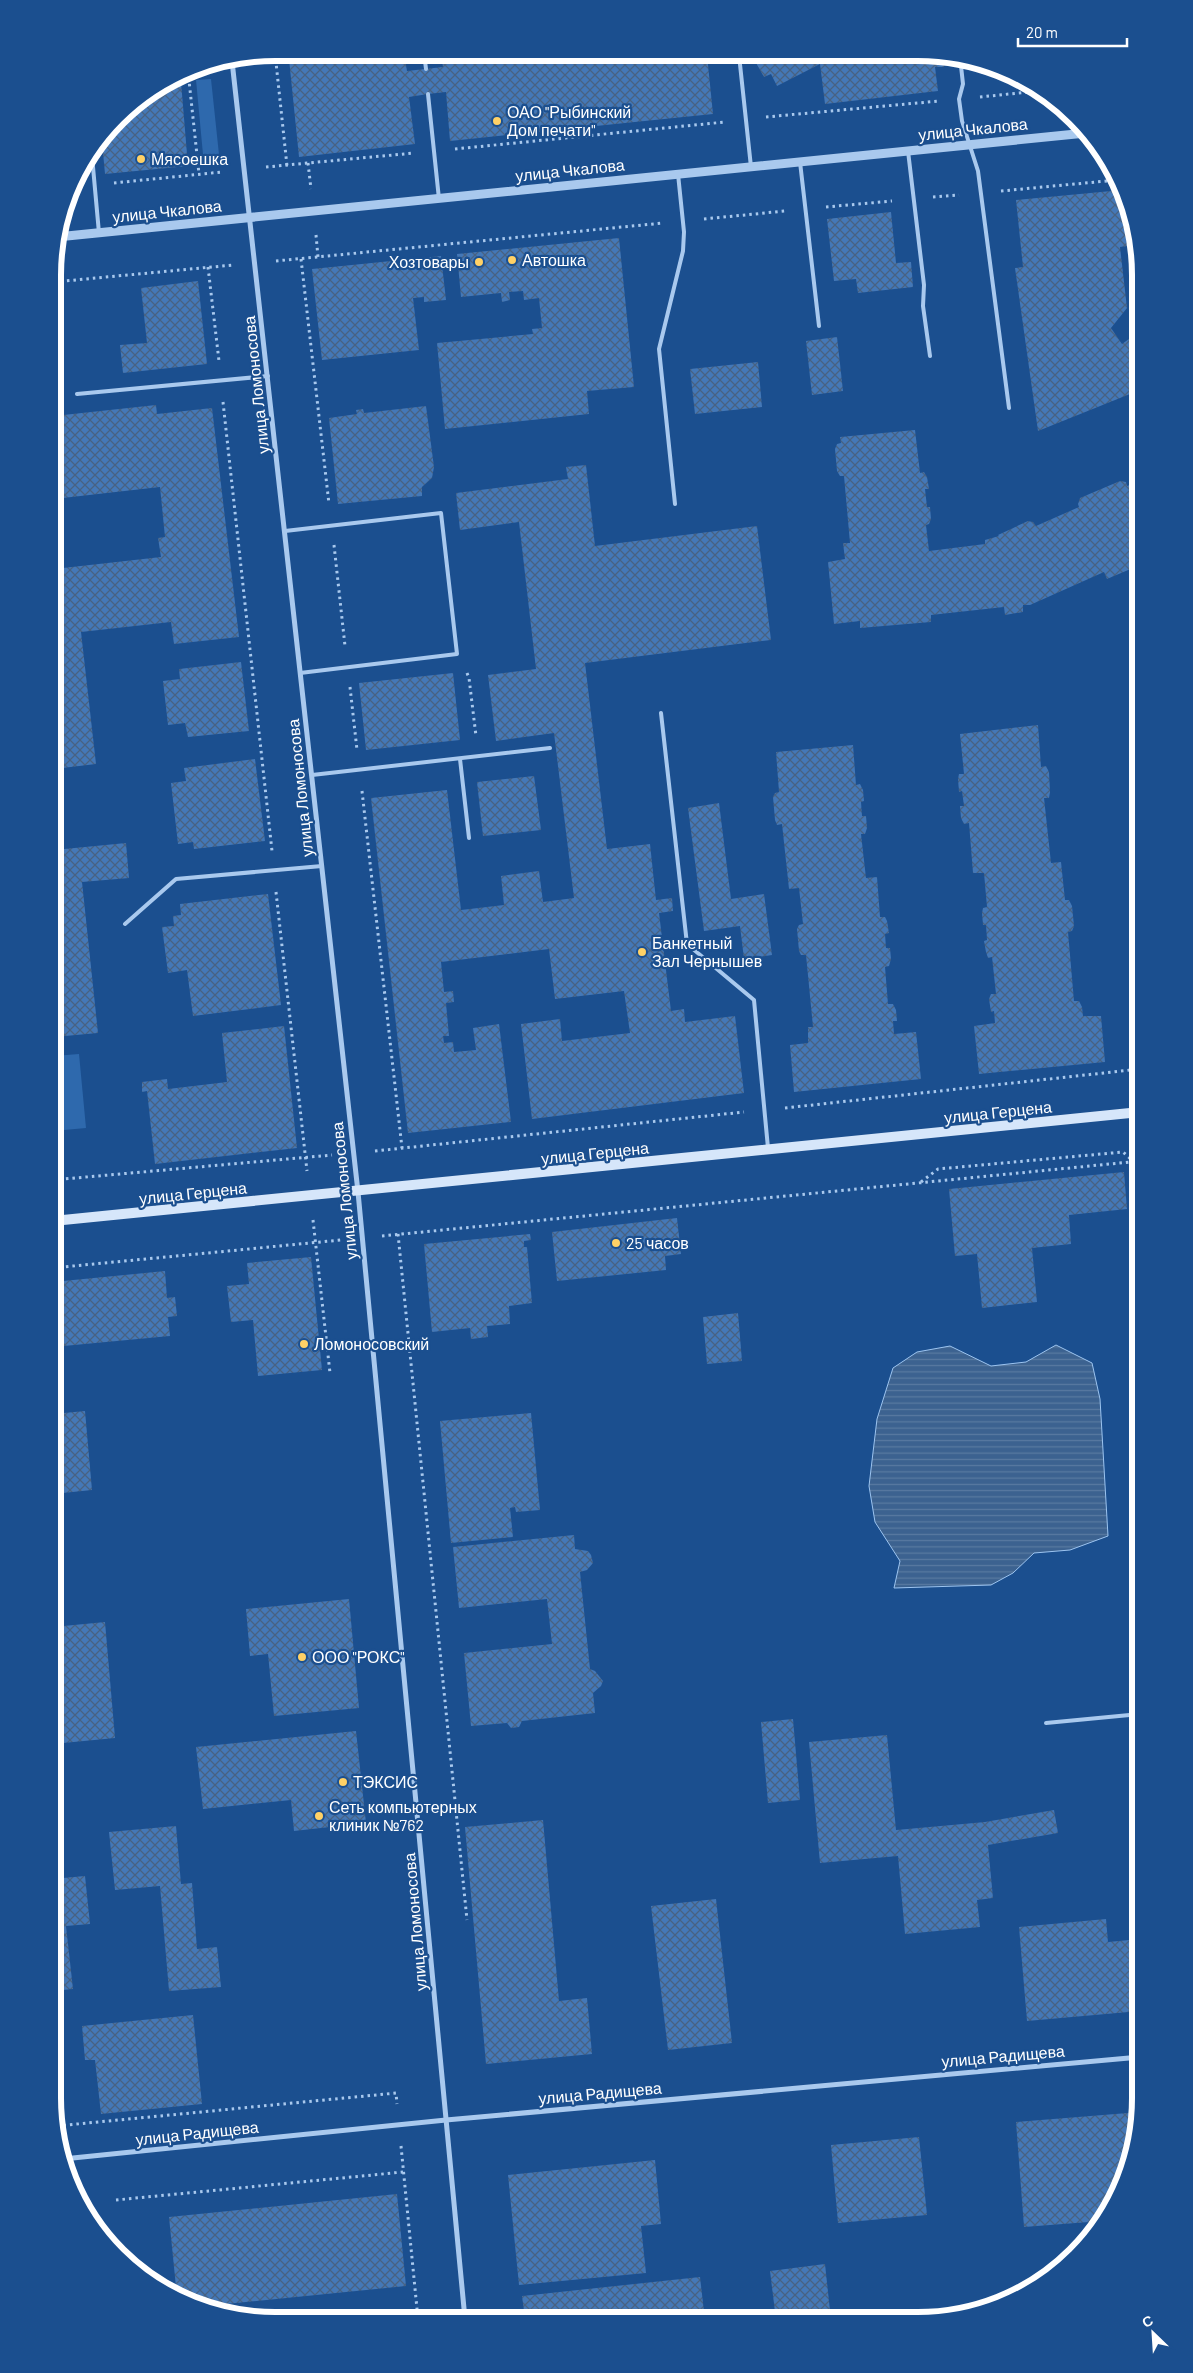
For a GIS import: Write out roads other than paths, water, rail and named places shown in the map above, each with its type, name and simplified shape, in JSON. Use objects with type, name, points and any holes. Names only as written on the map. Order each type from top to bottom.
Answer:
[{"type":"main road","name":"улица Герцена","points":[[61,1221],[1132,1113]]},
{"type":"street","name":"улица Ломоносова","points":[[233,65],[358,1192],[464,2312]]},
{"type":"street","name":"улица Чкалова","points":[[65,236],[1079,134]]},
{"type":"street","name":"улица Радищева","points":[[71,2158],[446,2120],[1132,2057]]},
{"type":"lane","points":[[425,61],[426,69]]},
{"type":"lane","points":[[741,61],[751,166]]},
{"type":"lane","points":[[961,66],[963,84],[959,99],[962,121],[978,170],[1009,408]]},
{"type":"lane","points":[[428,94],[439,199]]},
{"type":"lane","points":[[908,151],[924,285],[923,306],[930,356]]},
{"type":"lane","points":[[800,162],[818,326]]},
{"type":"lane","points":[[93,164],[99,233]]},
{"type":"lane","points":[[675,504],[659,349],[682,251],[682,221],[678,174]]},
{"type":"lane","points":[[77,394],[268,376]]},
{"type":"lane","points":[[285,531],[441,513],[457,654],[300,673]]},
{"type":"lane","points":[[660,713],[687,944],[754,1000],[768,1150]]},
{"type":"lane","points":[[312,775],[550,748]]},
{"type":"lane","points":[[460,759],[469,838]]},
{"type":"lane","points":[[125,924],[176,879],[322,866]]},
{"type":"lane","points":[[1046,1723],[1132,1715]]},
{"type":"place","name":"ОАО \"Рыбинский Дом печати\"","points":[[497,121]]},
{"type":"place","name":"Мясоешка","points":[[141,159]]},
{"type":"place","name":"Автошка","points":[[512,260]]},
{"type":"place","name":"Хозтовары","points":[[479,262]]},
{"type":"place","name":"Банкетный Зал Чернышев","points":[[642,952]]},
{"type":"place","name":"25 часов","points":[[616,1243]]},
{"type":"place","name":"Ломоносовский","points":[[304,1344]]},
{"type":"place","name":"ООО \"РОКС\"","points":[[302,1657]]},
{"type":"place","name":"ТЭКСИС","points":[[343,1782]]},
{"type":"place","name":"Сеть компьютерных клиник №762","points":[[319,1816]]}]
